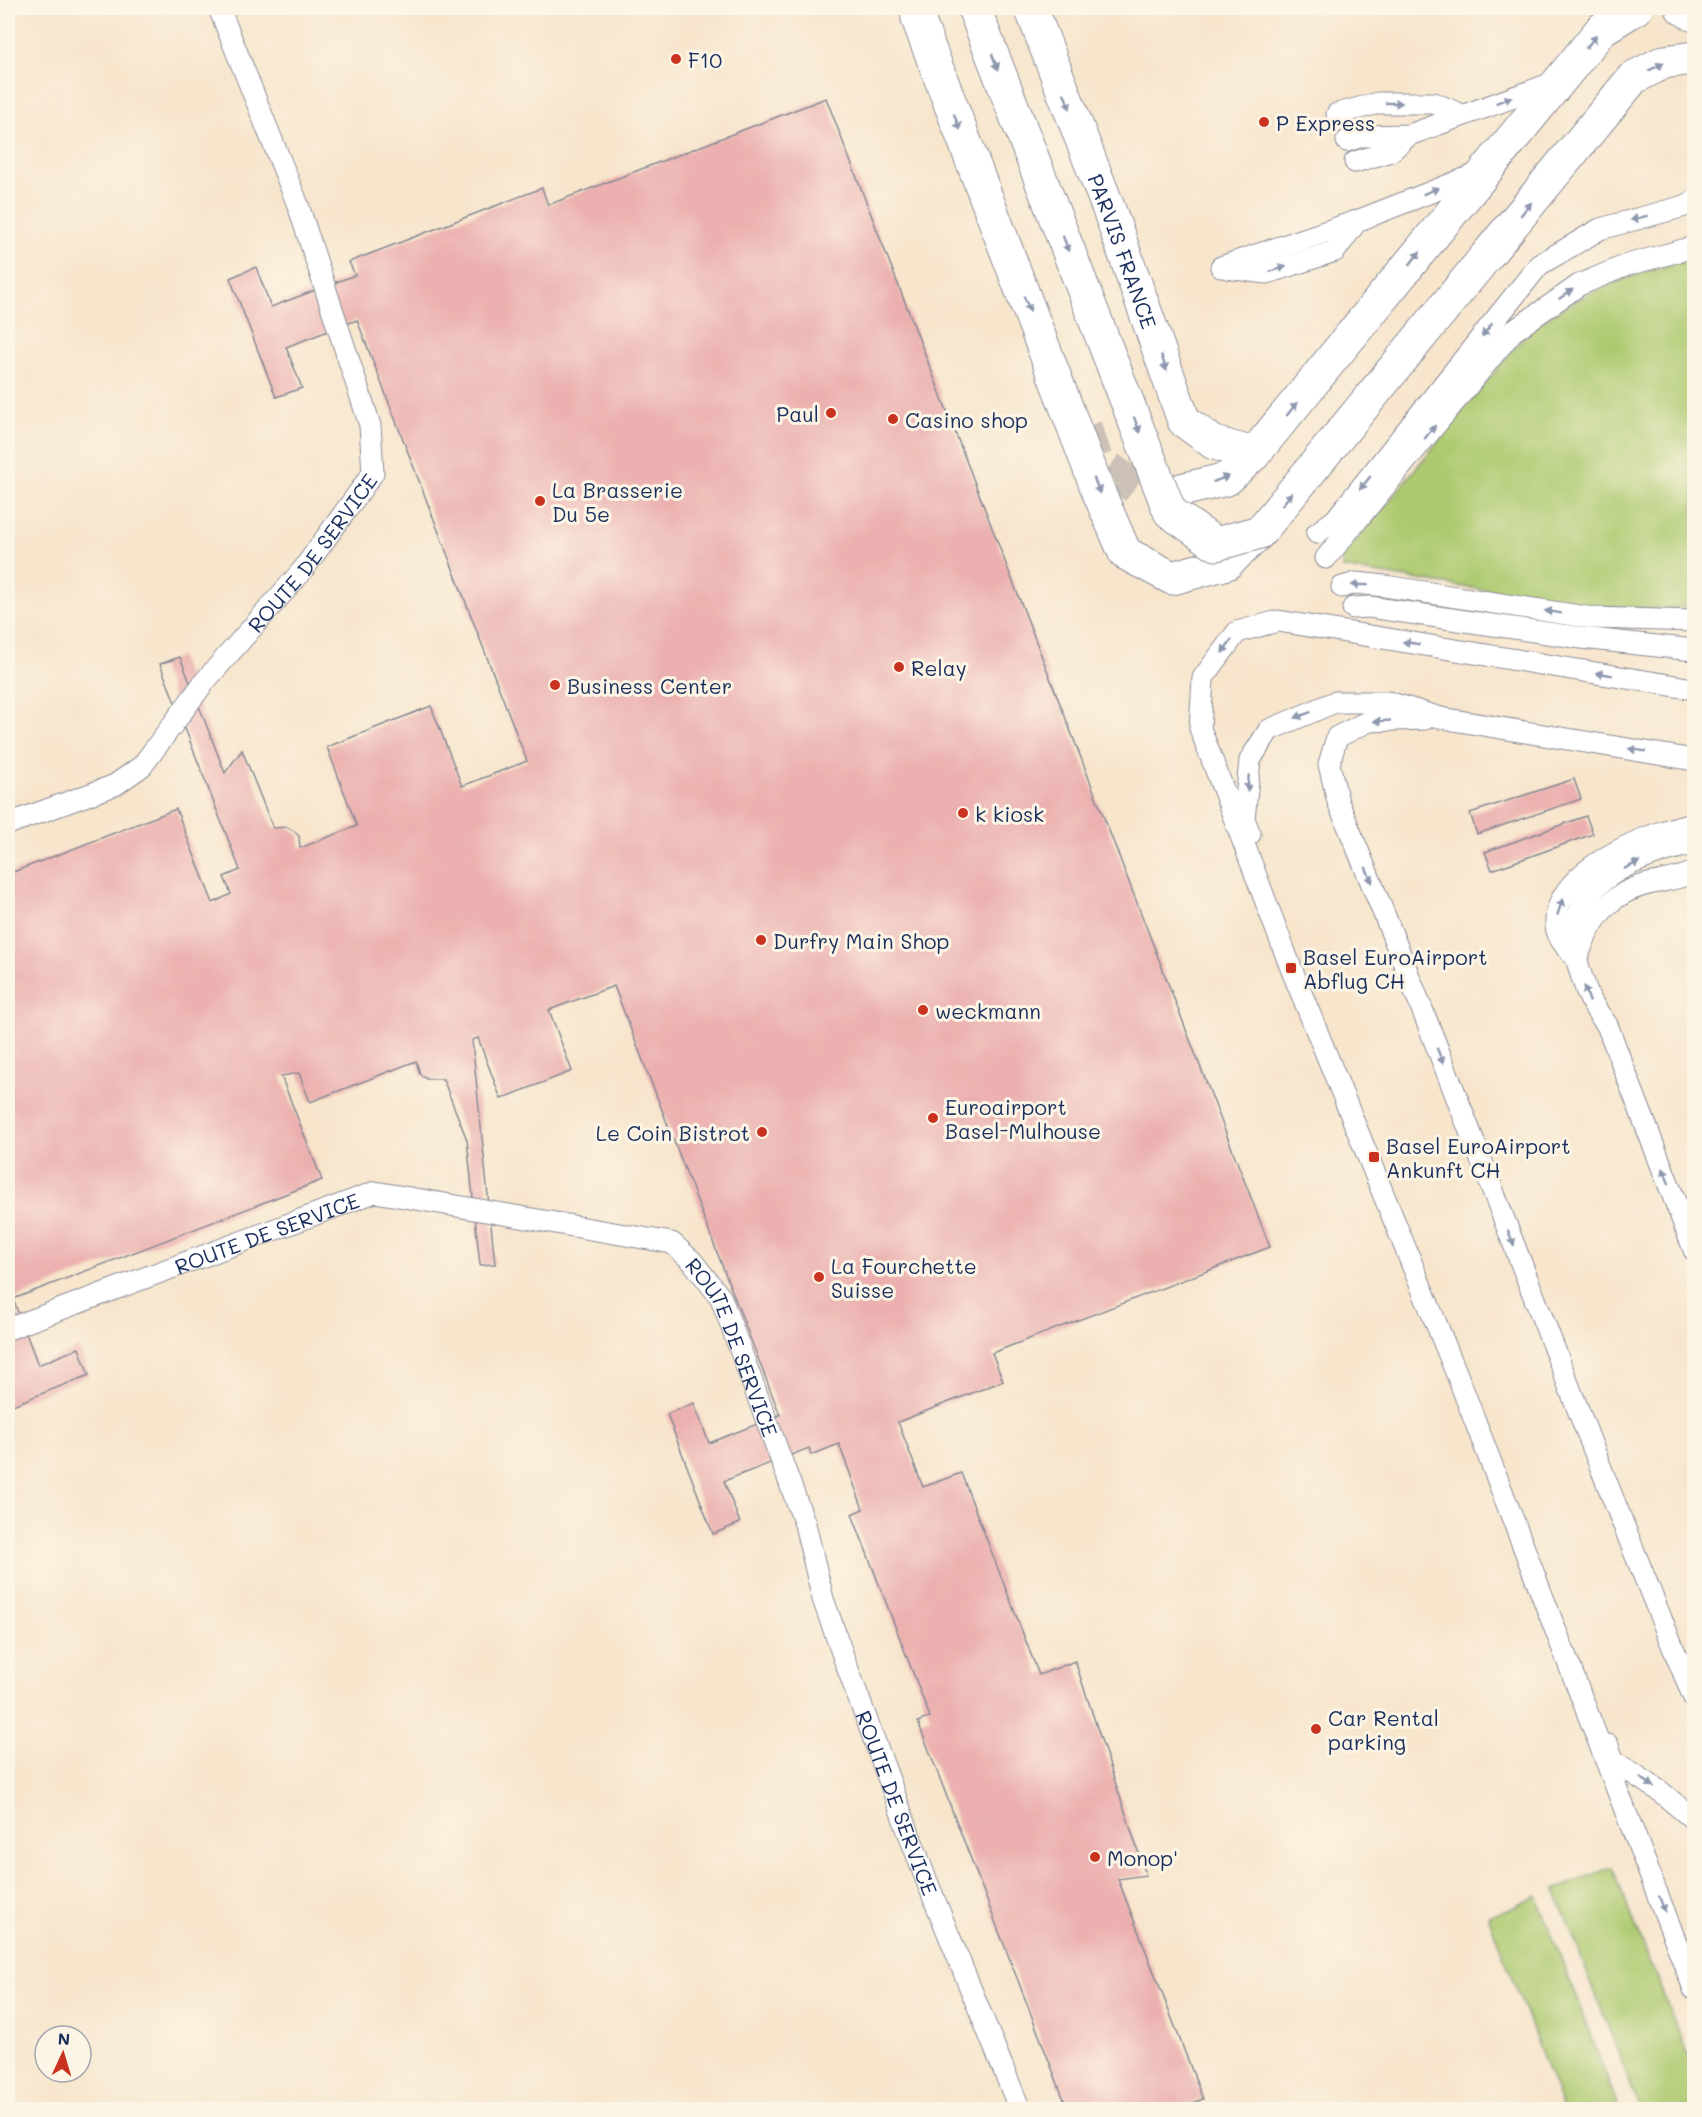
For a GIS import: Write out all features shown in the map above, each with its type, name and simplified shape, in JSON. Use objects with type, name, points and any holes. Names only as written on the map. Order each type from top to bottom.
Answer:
[{"type":"street","points":[[917,8],[918,19],[1099,493],[1125,553],[1172,578],[1227,563],[1260,532],[1633,78],[1664,63],[1695,58]]},
{"type":"street","points":[[974,8],[1170,512],[1216,544],[1260,532]]},
{"type":"street","name":"PARVIS FRANCE","points":[[1031,8],[1111,215],[1184,421],[1214,443],[1254,454]]},
{"type":"street","points":[[1181,490],[1227,479],[1254,454],[1602,29],[1636,8]]},
{"type":"street","points":[[1682,8],[1695,15]]},
{"type":"lane","name":"ROUTE DE SERVICE","points":[[8,824],[115,785],[142,766],[205,681],[302,571],[373,473],[370,425],[298,205],[219,8]]},
{"type":"lane","points":[[1347,141],[1362,136],[1409,135],[1561,80]]},
{"type":"lane","points":[[1337,114],[1378,103],[1434,103],[1462,115]]},
{"type":"lane","points":[[1355,162],[1391,151],[1409,135]]},
{"type":"lane","points":[[1221,267],[1357,221],[1487,170]]},
{"type":"lane","points":[[1317,533],[1335,520],[1539,265],[1600,229],[1685,206],[1695,201]]},
{"type":"lane","points":[[1326,558],[1512,332],[1579,285],[1627,265],[1695,247]]},
{"type":"lane","points":[[1342,587],[1356,583],[1385,586],[1593,618],[1695,621]]},
{"type":"lane","points":[[1353,608],[1369,607],[1582,638],[1695,650]]},
{"type":"lane","points":[[1695,689],[1278,621],[1237,632],[1203,678],[1200,728],[1291,968],[1462,1388],[1695,1989]]},
{"type":"lane","points":[[1695,760],[1441,718],[1388,702],[1335,702],[1280,723],[1269,730],[1250,760],[1244,819],[1374,1157],[1614,1760],[1661,1792],[1695,1820]]},
{"type":"lane","points":[[1441,718],[1369,721],[1337,737],[1329,764],[1338,802],[1449,1079],[1619,1519],[1695,1698]]},
{"type":"lane","points":[[1576,959],[1564,945],[1556,925],[1558,911],[1570,886],[1626,845],[1676,826],[1695,823]]},
{"type":"lane","points":[[1695,844],[1632,864],[1599,884],[1583,899],[1576,914],[1574,936],[1576,959],[1589,1003],[1607,1025],[1695,1250]]},
{"type":"lane","points":[[1576,959],[1594,919],[1618,894],[1695,872]]},
{"type":"lane","name":"ROUTE DE SERVICE","points":[[8,1329],[375,1192],[672,1243],[692,1261],[721,1298],[806,1524],[823,1599],[858,1697],[924,1874],[1020,2109]]},
{"type":"green space","points":[[1694,258],[1694,604],[1672,609],[1592,607],[1343,568],[1341,554],[1368,527],[1524,336],[1562,308],[1604,287],[1626,278]]},
{"type":"green space","points":[[1612,1867],[1694,2071],[1694,2109],[1640,2109],[1555,1890]]},
{"type":"green space","points":[[1537,1896],[1619,2109],[1563,2109],[1488,1916],[1508,1910]]},
{"type":"building","name":"Euroairport Basel-Mulhouse","points":[[826,98],[1270,1247],[992,1353],[1003,1381],[898,1422],[923,1487],[961,1473],[1039,1675],[1075,1661],[1146,1875],[1118,1879],[1203,2099],[1175,2110],[1068,2110],[918,1722],[930,1717],[852,1514],[863,1509],[839,1444],[811,1455],[809,1448],[724,1481],[740,1523],[713,1534],[667,1414],[694,1403],[709,1443],[780,1415],[614,986],[549,1010],[572,1071],[501,1099],[478,1038],[472,1040],[495,1264],[480,1265],[467,1140],[443,1079],[426,1079],[420,1074],[416,1061],[310,1102],[299,1073],[281,1076],[322,1180],[13,1299],[38,1365],[79,1348],[89,1375],[8,1407],[8,874],[176,809],[213,903],[231,894],[224,877],[240,870],[160,664],[180,657],[225,773],[242,750],[273,828],[287,827],[294,831],[299,836],[300,848],[357,826],[327,747],[431,706],[462,786],[527,761],[357,320],[286,347],[302,388],[276,397],[230,278],[256,267],[271,307],[355,275],[349,262],[542,188],[548,205]]},
{"type":"building","points":[[1574,779],[1581,799],[1477,834],[1470,813]]},
{"type":"building","points":[[1586,816],[1593,834],[1492,870],[1485,852]]},
{"type":"tunnel","points":[[1085,427],[1096,458],[1140,491],[1181,490]]},
{"type":"place","name":"F10","points":[[676,59]]},
{"type":"place","name":"P Express","points":[[1264,122]]},
{"type":"place","name":"Paul","points":[[831,413]]},
{"type":"place","name":"Casino shop","points":[[893,419]]},
{"type":"place","name":"La Brasserie Du 5e","points":[[540,501]]},
{"type":"place","name":"Relay","points":[[899,667]]},
{"type":"place","name":"Business Center","points":[[555,685]]},
{"type":"place","name":"k kiosk","points":[[963,813]]},
{"type":"place","name":"Durfry Main Shop","points":[[761,940]]},
{"type":"place","name":"Basel EuroAirport Abflug CH","points":[[1291,968]]},
{"type":"place","name":"weckmann","points":[[923,1010]]},
{"type":"place","name":"Euroairport Basel-Mulhouse","points":[[933,1118]]},
{"type":"place","name":"Le Coin Bistrot","points":[[762,1132]]},
{"type":"place","name":"Basel EuroAirport Ankunft CH","points":[[1374,1157]]},
{"type":"place","name":"La Fourchette Suisse","points":[[819,1277]]},
{"type":"place","name":"Car Rental parking","points":[[1316,1729]]},
{"type":"place","name":"Monop'","points":[[1095,1857]]}]
